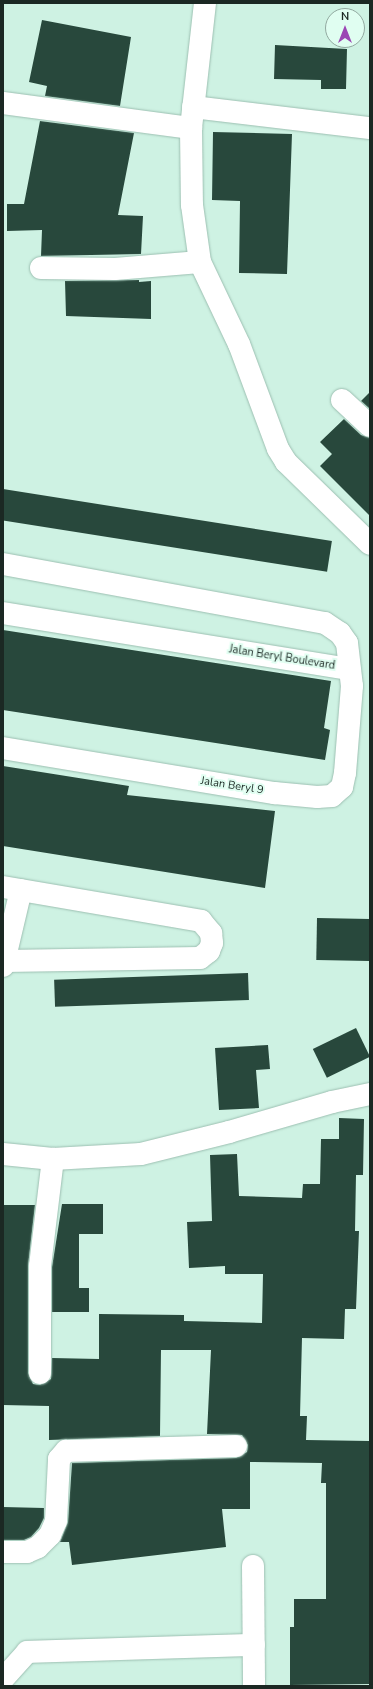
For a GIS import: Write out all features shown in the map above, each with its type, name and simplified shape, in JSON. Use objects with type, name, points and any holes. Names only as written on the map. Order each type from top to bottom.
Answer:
[{"type":"street","points":[[205,3],[192,118],[192,204],[200,262],[239,344],[278,449],[286,462],[370,544]]},
{"type":"street","points":[[3,103],[192,118],[370,128]]},
{"type":"street","points":[[40,268],[115,269],[200,262]]},
{"type":"street","points":[[342,400],[370,426]]},
{"type":"street","name":"Jalan Beryl Boulevard","points":[[3,564],[326,623],[340,633],[347,643],[349,669],[3,613]]},
{"type":"street","name":"Jalan Beryl 9","points":[[3,748],[274,793],[317,797],[332,796],[342,787],[345,773],[352,686],[349,669]]},
{"type":"street","points":[[12,888],[201,920],[211,933],[212,943],[209,950],[200,958],[3,963],[12,888]]},
{"type":"street","points":[[3,1154],[53,1159],[141,1154],[229,1132],[332,1102],[370,1094]]},
{"type":"street","points":[[40,1373],[40,1266],[53,1159]]},
{"type":"street","points":[[3,1552],[26,1552],[38,1547],[50,1534],[56,1522],[59,1459],[66,1451],[236,1446]]},
{"type":"street","points":[[253,1566],[254,1686]]},
{"type":"street","points":[[3,1679],[27,1652],[254,1645]]},
{"type":"building","points":[[42,20],[131,37],[120,106],[45,96],[47,86],[29,82]]},
{"type":"building","points":[[275,45],[347,49],[346,89],[321,89],[321,80],[274,79]]},
{"type":"building","points":[[40,121],[134,133],[118,215],[143,216],[141,254],[41,256],[42,230],[7,231],[7,204],[24,204]]},
{"type":"building","points":[[213,132],[292,134],[287,274],[239,273],[240,201],[212,200]]},
{"type":"building","points":[[139,280],[139,282],[151,281],[151,319],[66,316],[65,281]]},
{"type":"building","points":[[370,392],[370,409],[361,401]]},
{"type":"building","points":[[344,419],[361,435],[370,438],[370,516],[320,466],[332,454],[320,442]]},
{"type":"building","points":[[3,489],[332,541],[327,572],[3,520]]},
{"type":"building","points":[[3,630],[331,681],[324,728],[330,730],[325,760],[3,710]]},
{"type":"building","points":[[3,766],[129,786],[127,795],[275,811],[265,888],[3,846]]},
{"type":"building","points":[[317,918],[370,919],[369,961],[316,960]]},
{"type":"building","points":[[248,973],[249,1000],[55,1007],[54,980]]},
{"type":"building","points":[[356,1028],[370,1057],[327,1078],[313,1049]]},
{"type":"building","points":[[268,1045],[270,1069],[256,1070],[259,1108],[219,1110],[215,1048]]},
{"type":"building","points":[[339,1118],[364,1119],[363,1175],[356,1175],[355,1231],[359,1231],[356,1309],[345,1309],[344,1339],[302,1338],[300,1416],[307,1416],[306,1440],[370,1441],[370,1684],[290,1685],[290,1627],[294,1627],[294,1599],[326,1599],[326,1483],[321,1483],[322,1463],[250,1462],[250,1509],[222,1509],[226,1547],[72,1565],[69,1542],[60,1542],[68,1522],[72,1463],[236,1458],[247,1452],[248,1445],[242,1435],[207,1434],[211,1350],[161,1350],[160,1436],[49,1440],[49,1406],[3,1405],[3,1205],[35,1205],[28,1266],[28,1373],[33,1384],[40,1385],[51,1379],[52,1358],[99,1359],[99,1314],[184,1315],[184,1321],[262,1323],[263,1274],[225,1274],[225,1266],[189,1268],[187,1222],[212,1221],[210,1155],[237,1154],[239,1196],[302,1198],[303,1184],[320,1184],[321,1139],[339,1139]]},
{"type":"building","points":[[62,1204],[103,1204],[103,1234],[79,1234],[79,1288],[89,1288],[89,1312],[52,1312],[52,1267]]},
{"type":"building","points":[[3,1507],[44,1508],[44,1518],[39,1528],[31,1537],[24,1540],[3,1540]]}]
